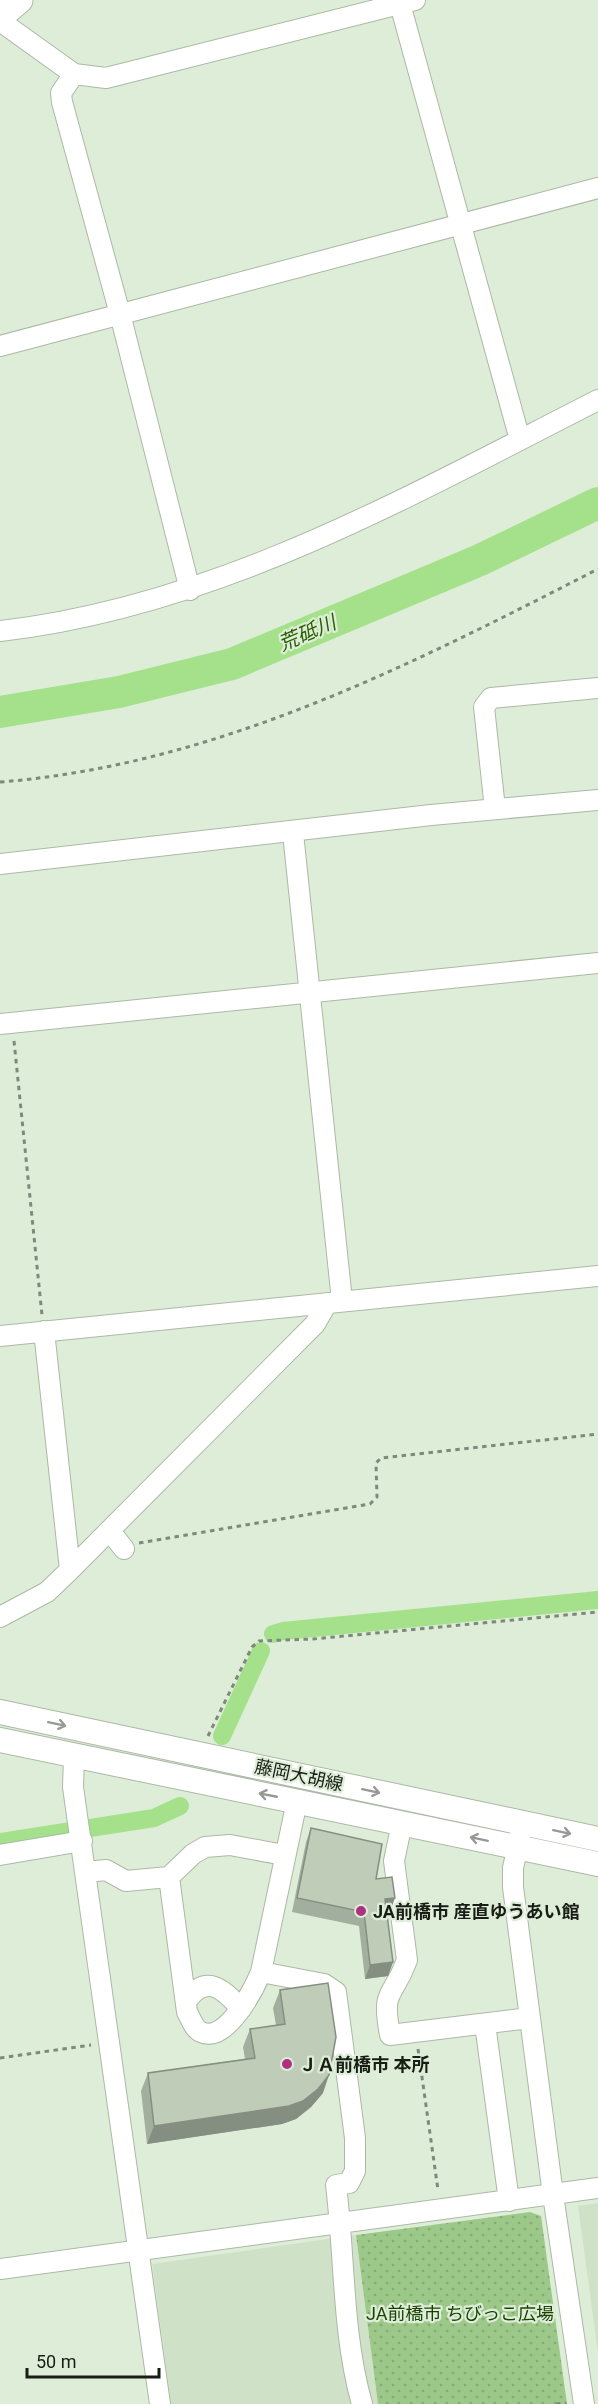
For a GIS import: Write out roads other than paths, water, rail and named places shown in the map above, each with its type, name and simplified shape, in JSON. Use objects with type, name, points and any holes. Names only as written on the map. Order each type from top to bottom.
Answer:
[{"type":"highway","points":[[0,16],[19,0]]},
{"type":"main road","name":"藤岡大胡線","points":[[0,1712],[598,1839]]},
{"type":"main road","name":"藤岡大胡線","points":[[0,1740],[598,1864]]},
{"type":"street","points":[[0,21],[74,75],[106,78],[408,2],[460,224],[520,440]]},
{"type":"street","points":[[74,75],[61,93],[62,102],[120,314],[190,590]]},
{"type":"street","points":[[0,346],[598,189]]},
{"type":"street","points":[[0,631],[57,625],[190,590],[259,566],[333,532],[598,400]]},
{"type":"street","points":[[495,809],[484,707],[491,698],[598,688]]},
{"type":"street","points":[[0,864],[495,809],[598,800]]},
{"type":"street","points":[[0,1617],[47,1592],[315,1324],[334,1302],[310,993],[292,833]]},
{"type":"street","points":[[6,1024],[598,963]]},
{"type":"street","points":[[0,1336],[598,1276]]},
{"type":"street","points":[[44,1331],[70,1570]]},
{"type":"street","points":[[110,1531],[124,1549]]},
{"type":"street","points":[[74,1756],[73,1787],[87,1872],[160,2404]]},
{"type":"street","points":[[169,1877],[186,2002],[194,2027],[201,2032],[212,2033],[222,2029],[241,2009],[253,1991],[261,1972],[297,1801]]},
{"type":"street","points":[[402,1822],[394,1861],[407,1960],[402,1974],[390,1989],[385,2008],[390,2035],[529,2019]]},
{"type":"street","points":[[523,1823],[517,1847],[513,1887],[553,2195],[584,2404]]},
{"type":"street","points":[[0,1855],[81,1833]]},
{"type":"street","points":[[87,1872],[106,1870],[126,1881],[169,1877],[205,1847],[230,1845],[284,1855]]},
{"type":"street","points":[[261,1972],[324,1984],[336,1992],[355,2138],[355,2171],[349,2183],[336,2185],[342,2272],[355,2377],[362,2404]]},
{"type":"street","points":[[186,2002],[193,1991],[205,1986],[218,1987],[241,2009]]},
{"type":"street","points":[[485,2024],[509,2201]]},
{"type":"street","points":[[0,2269],[38,2262],[598,2188]]},
{"type":"waterway","name":"荒砥川","points":[[0,712],[119,692],[232,664],[480,560],[598,503]]},
{"type":"waterway","points":[[273,1634],[283,1631],[598,1600]]},
{"type":"waterway","points":[[222,1736],[261,1651]]},
{"type":"waterway","points":[[0,1842],[154,1818],[180,1806]]},
{"type":"place","name":"JA前橋市 産直ゆうあい館","points":[[361,1911]]},
{"type":"place","name":"ＪＡ前橋市 本所","points":[[287,2064]]},
{"type":"park label","name":"JA前橋市 ちびっこ広場","points":[[460,2313]]}]
